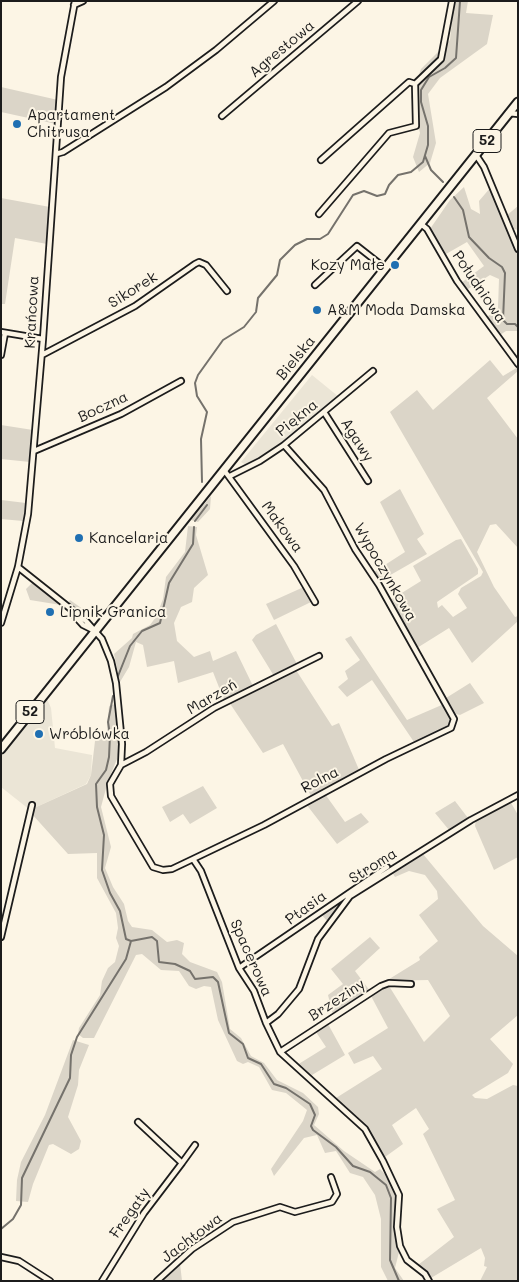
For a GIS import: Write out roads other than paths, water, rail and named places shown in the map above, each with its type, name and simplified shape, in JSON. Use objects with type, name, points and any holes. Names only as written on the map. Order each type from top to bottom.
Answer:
[{"type":"main road","name":"Bielska","points":[[95,631],[518,102]]},
{"type":"main road","name":"52","points":[[1,749],[95,631]]},
{"type":"street","points":[[74,3],[83,1]]},
{"type":"street","points":[[56,154],[63,152],[166,87],[216,50],[274,1]]},
{"type":"street","name":"Agrestowa","points":[[222,116],[358,1]]},
{"type":"street","points":[[319,214],[390,132],[416,126],[415,84],[440,59],[452,1]]},
{"type":"street","name":"Krańcowa","points":[[1,623],[18,567],[28,514],[42,355],[61,77],[74,3]]},
{"type":"street","points":[[321,160],[409,82],[415,84]]},
{"type":"street","points":[[508,113],[518,114]]},
{"type":"street","points":[[476,155],[484,167],[509,228],[516,234],[518,249]]},
{"type":"street","name":"Południowa","points":[[421,224],[427,229],[457,281],[518,364]]},
{"type":"street","points":[[315,285],[357,246],[385,268]]},
{"type":"street","name":"Sikorek","points":[[42,355],[135,306],[199,262],[206,265],[226,290]]},
{"type":"street","points":[[1,355],[3,333],[43,339]]},
{"type":"street","name":"Piękna","points":[[230,476],[260,461],[284,445],[373,370]]},
{"type":"street","name":"Boczna","points":[[34,451],[120,414],[181,381]]},
{"type":"street","name":"Agawy","points":[[324,412],[368,481]]},
{"type":"street","name":"Wypoczynkowa","points":[[284,445],[324,490],[355,549],[379,585],[454,719]]},
{"type":"street","name":"Makowa","points":[[224,470],[294,566],[315,602]]},
{"type":"street","points":[[18,567],[86,621],[106,648],[116,683],[122,744],[121,765],[112,778],[109,790],[148,862],[157,870],[163,870],[193,859]]},
{"type":"street","name":"Marzeń","points":[[121,765],[146,752],[214,708],[319,656]]},
{"type":"street","name":"Rolna","points":[[193,859],[264,826],[386,760],[451,728],[454,719]]},
{"type":"street","name":"Stroma","points":[[266,1023],[278,1014],[298,988],[318,939],[350,896],[471,820],[518,795]]},
{"type":"street","points":[[1,937],[32,806]]},
{"type":"street","name":"Spacerowa","points":[[193,859],[201,871],[239,968],[254,991],[266,1023],[280,1052],[365,1129],[398,1190],[400,1246],[407,1260],[425,1274],[429,1281]]},
{"type":"street","name":"Ptasia","points":[[239,968],[388,867]]},
{"type":"street","name":"Brzeziny","points":[[280,1052],[381,986],[389,983],[411,984]]},
{"type":"street","points":[[138,1122],[182,1163]]},
{"type":"street","name":"Fregaty","points":[[102,1281],[140,1220],[195,1145]]},
{"type":"street","name":"Jachtowa","points":[[157,1281],[192,1249],[233,1222],[280,1207],[295,1212],[332,1202],[336,1194],[331,1177]]},
{"type":"street","points":[[1,1257],[18,1261],[50,1281]]},
{"type":"waterway","points":[[202,482],[201,439],[207,412],[197,396],[195,383],[198,375],[223,340],[244,327],[256,312],[258,298],[277,275],[280,260],[295,245],[307,239],[320,239],[328,234],[353,195],[364,191],[377,196],[385,194],[389,185],[398,175],[411,172],[423,162],[428,145],[428,126],[421,102],[421,90],[429,77],[445,68],[456,58],[460,1]]},
{"type":"waterway","points":[[425,156],[431,170],[443,182]]},
{"type":"waterway","points":[[454,197],[463,210],[469,237],[489,258],[502,267],[505,273],[503,320],[507,324],[515,324],[518,327]]},
{"type":"waterway","points":[[195,521],[207,505]]},
{"type":"waterway","points":[[118,676],[130,646],[142,631],[160,623],[169,583],[193,544],[194,527]]},
{"type":"waterway","points":[[113,696],[108,722],[110,735],[109,757],[106,770],[96,784],[97,807],[104,835],[102,870],[110,893],[120,911],[126,939],[131,941],[152,937],[157,941],[159,962],[175,964],[190,971],[195,979],[213,977],[218,982],[229,1033],[243,1044],[248,1058],[261,1064],[274,1084],[286,1088],[310,1104],[315,1115],[311,1126],[313,1130],[336,1147],[353,1166],[370,1172],[386,1185],[391,1198],[390,1260],[399,1281]]},
{"type":"waterway","points":[[1,1229],[13,1219],[21,1205],[22,1178],[70,1078],[71,1055],[77,1037],[126,959],[131,941]]},
{"type":"place","name":"Apartament Chitrusa","points":[[17,124]]},
{"type":"place","name":"Kozy Małe","points":[[395,265]]},
{"type":"place","name":"A&M Moda Damska","points":[[317,310]]},
{"type":"place","name":"Kancelaria","points":[[79,538]]},
{"type":"place","name":"Lipnik Granica","points":[[50,612]]},
{"type":"place","name":"Wróblówka","points":[[39,734]]}]
